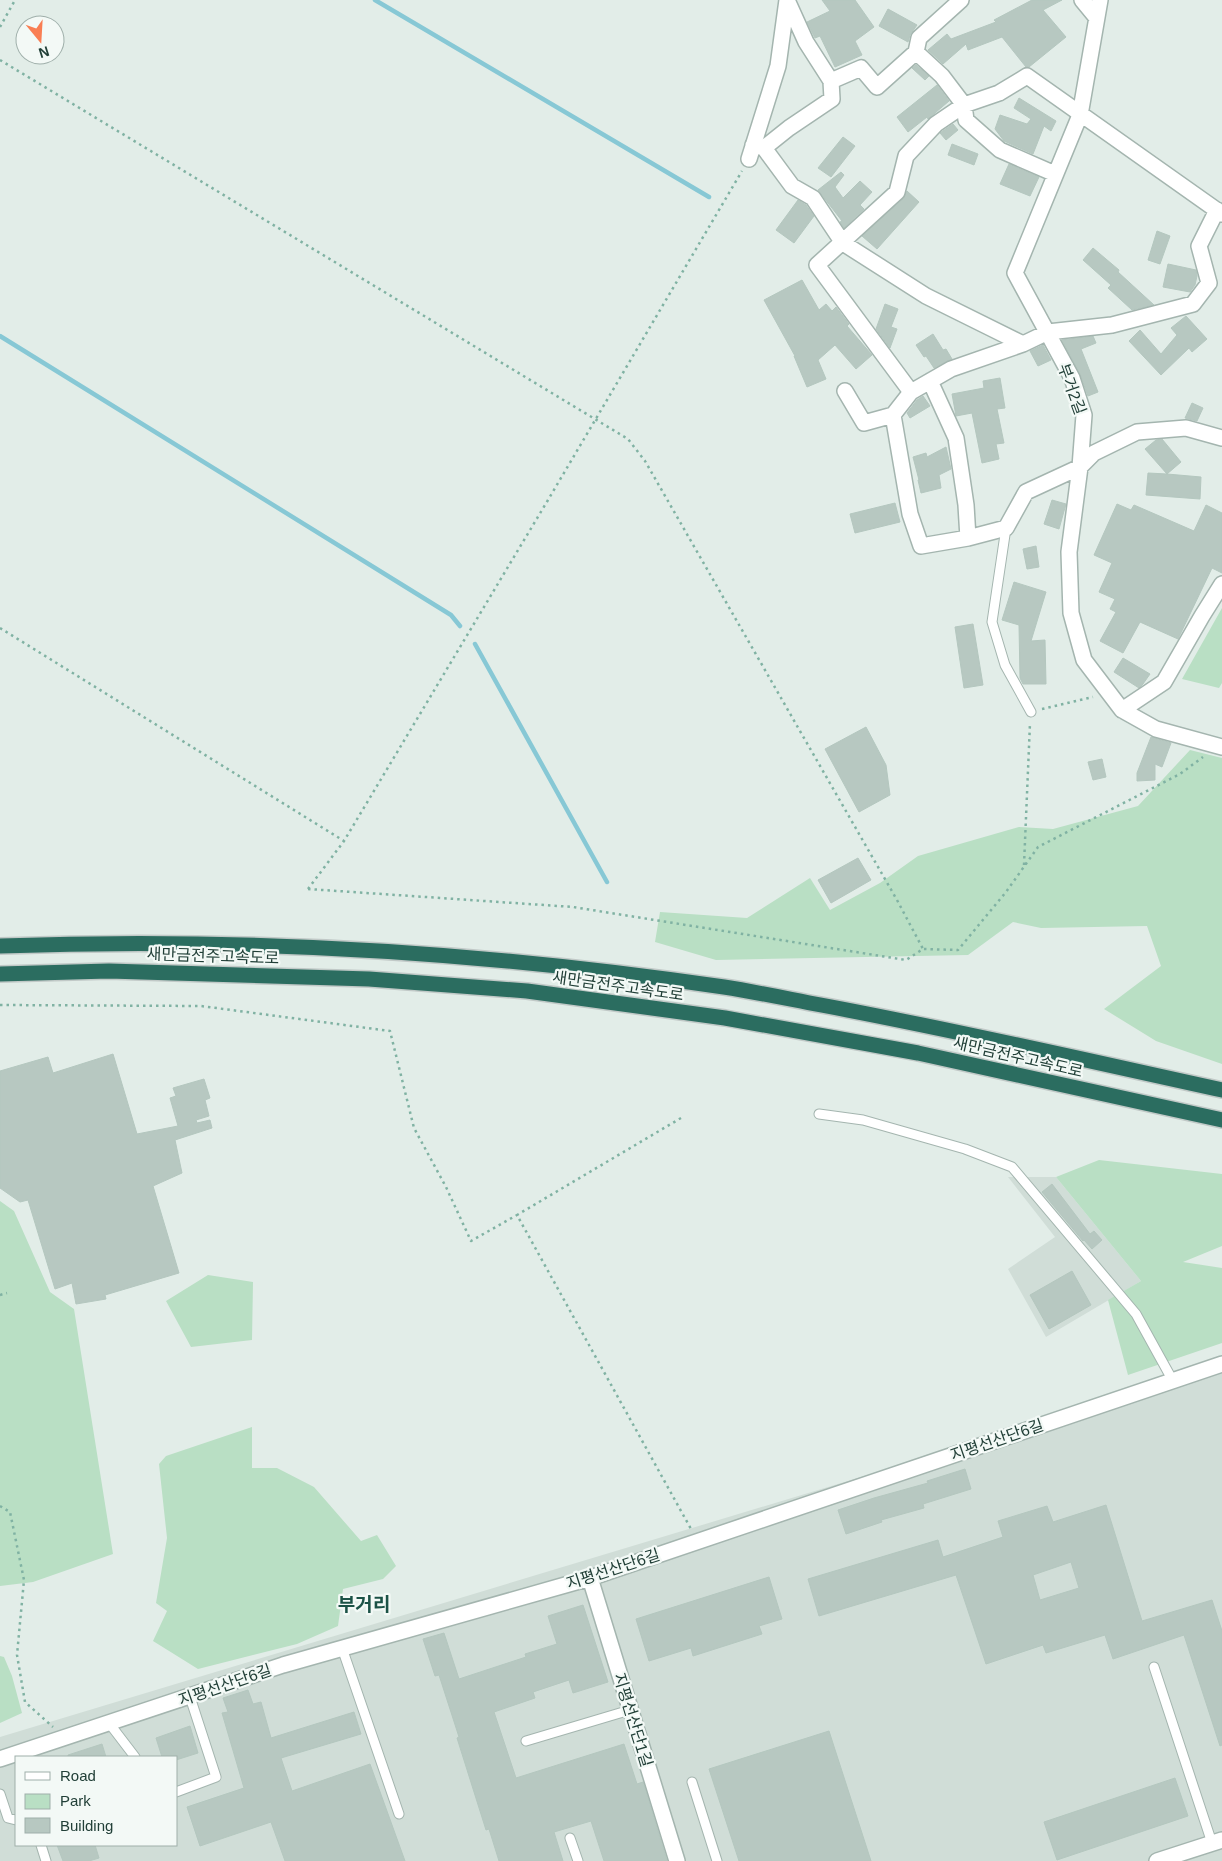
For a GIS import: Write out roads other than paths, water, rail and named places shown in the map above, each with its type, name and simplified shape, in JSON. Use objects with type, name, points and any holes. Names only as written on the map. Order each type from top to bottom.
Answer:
[{"type":"highway","name":"새만금전주고속도로","points":[[0,946],[96,942],[361,949],[533,963],[725,987],[927,1024],[1222,1090]]},
{"type":"highway","name":"새만금전주고속도로","points":[[0,974],[109,971],[369,978],[527,991],[725,1018],[918,1053],[1222,1120]]},
{"type":"street","points":[[755,150],[832,99],[831,82],[806,42],[787,0]]},
{"type":"street","points":[[755,150],[778,66],[787,0]]},
{"type":"street","points":[[831,82],[861,68],[877,87],[916,52],[918,38],[962,0]]},
{"type":"street","points":[[1082,0],[1096,17]]},
{"type":"street","name":"부거2길","points":[[1100,0],[1080,115],[1015,273],[1072,378],[1084,415],[1080,467],[1069,552],[1070,613],[1084,660],[1122,710],[1156,729],[1220,746]]},
{"type":"street","points":[[916,52],[942,76],[964,105],[966,120],[1000,150],[1055,174]]},
{"type":"street","points":[[845,391],[864,424],[893,415],[911,392],[951,368],[1023,344],[1048,332],[1112,324],[1193,304],[1209,283],[1199,246],[1219,212],[1027,76],[999,93],[964,105],[936,124],[906,156],[897,192],[817,265],[911,392]]},
{"type":"street","points":[[755,150],[792,186],[814,198],[843,242],[926,296],[1023,344]]},
{"type":"street","points":[[930,381],[956,438],[966,505],[968,538]]},
{"type":"street","points":[[893,415],[910,514],[921,546],[968,538],[1006,528],[1026,492],[1080,467],[1094,453],[1136,432],[1186,428],[1222,438]]},
{"type":"street","points":[[1122,710],[1164,682],[1222,584]]},
{"type":"street","name":"지평선산단6길","points":[[0,1759],[283,1666],[590,1578],[1222,1364]]},
{"type":"street","name":"지평선산단1길","points":[[590,1578],[677,1861]]},
{"type":"street","points":[[1157,1861],[1217,1841]]},
{"type":"lane","points":[[1006,528],[992,622],[1005,665],[1030,712]]},
{"type":"lane","points":[[819,1114],[863,1120],[965,1148],[1012,1167],[1136,1314],[1173,1381]]},
{"type":"lane","points":[[342,1648],[399,1814]]},
{"type":"lane","points":[[1154,1667],[1217,1841]]},
{"type":"lane","points":[[178,1791],[216,1778],[190,1697]]},
{"type":"lane","points":[[526,1741],[630,1710]]},
{"type":"lane","points":[[109,1723],[134,1756]]},
{"type":"lane","points":[[692,1782],[717,1861]]},
{"type":"lane","points":[[0,1794],[8,1818],[15,1820]]},
{"type":"lane","points":[[570,1838],[578,1861]]},
{"type":"lane","points":[[40,1846],[46,1861]]},
{"type":"waterway","points":[[375,0],[709,197]]},
{"type":"waterway","points":[[0,336],[451,615],[460,626]]},
{"type":"waterway","points":[[475,644],[607,882]]},
{"type":"district","name":"부거리","points":[[364,1604]]}]
